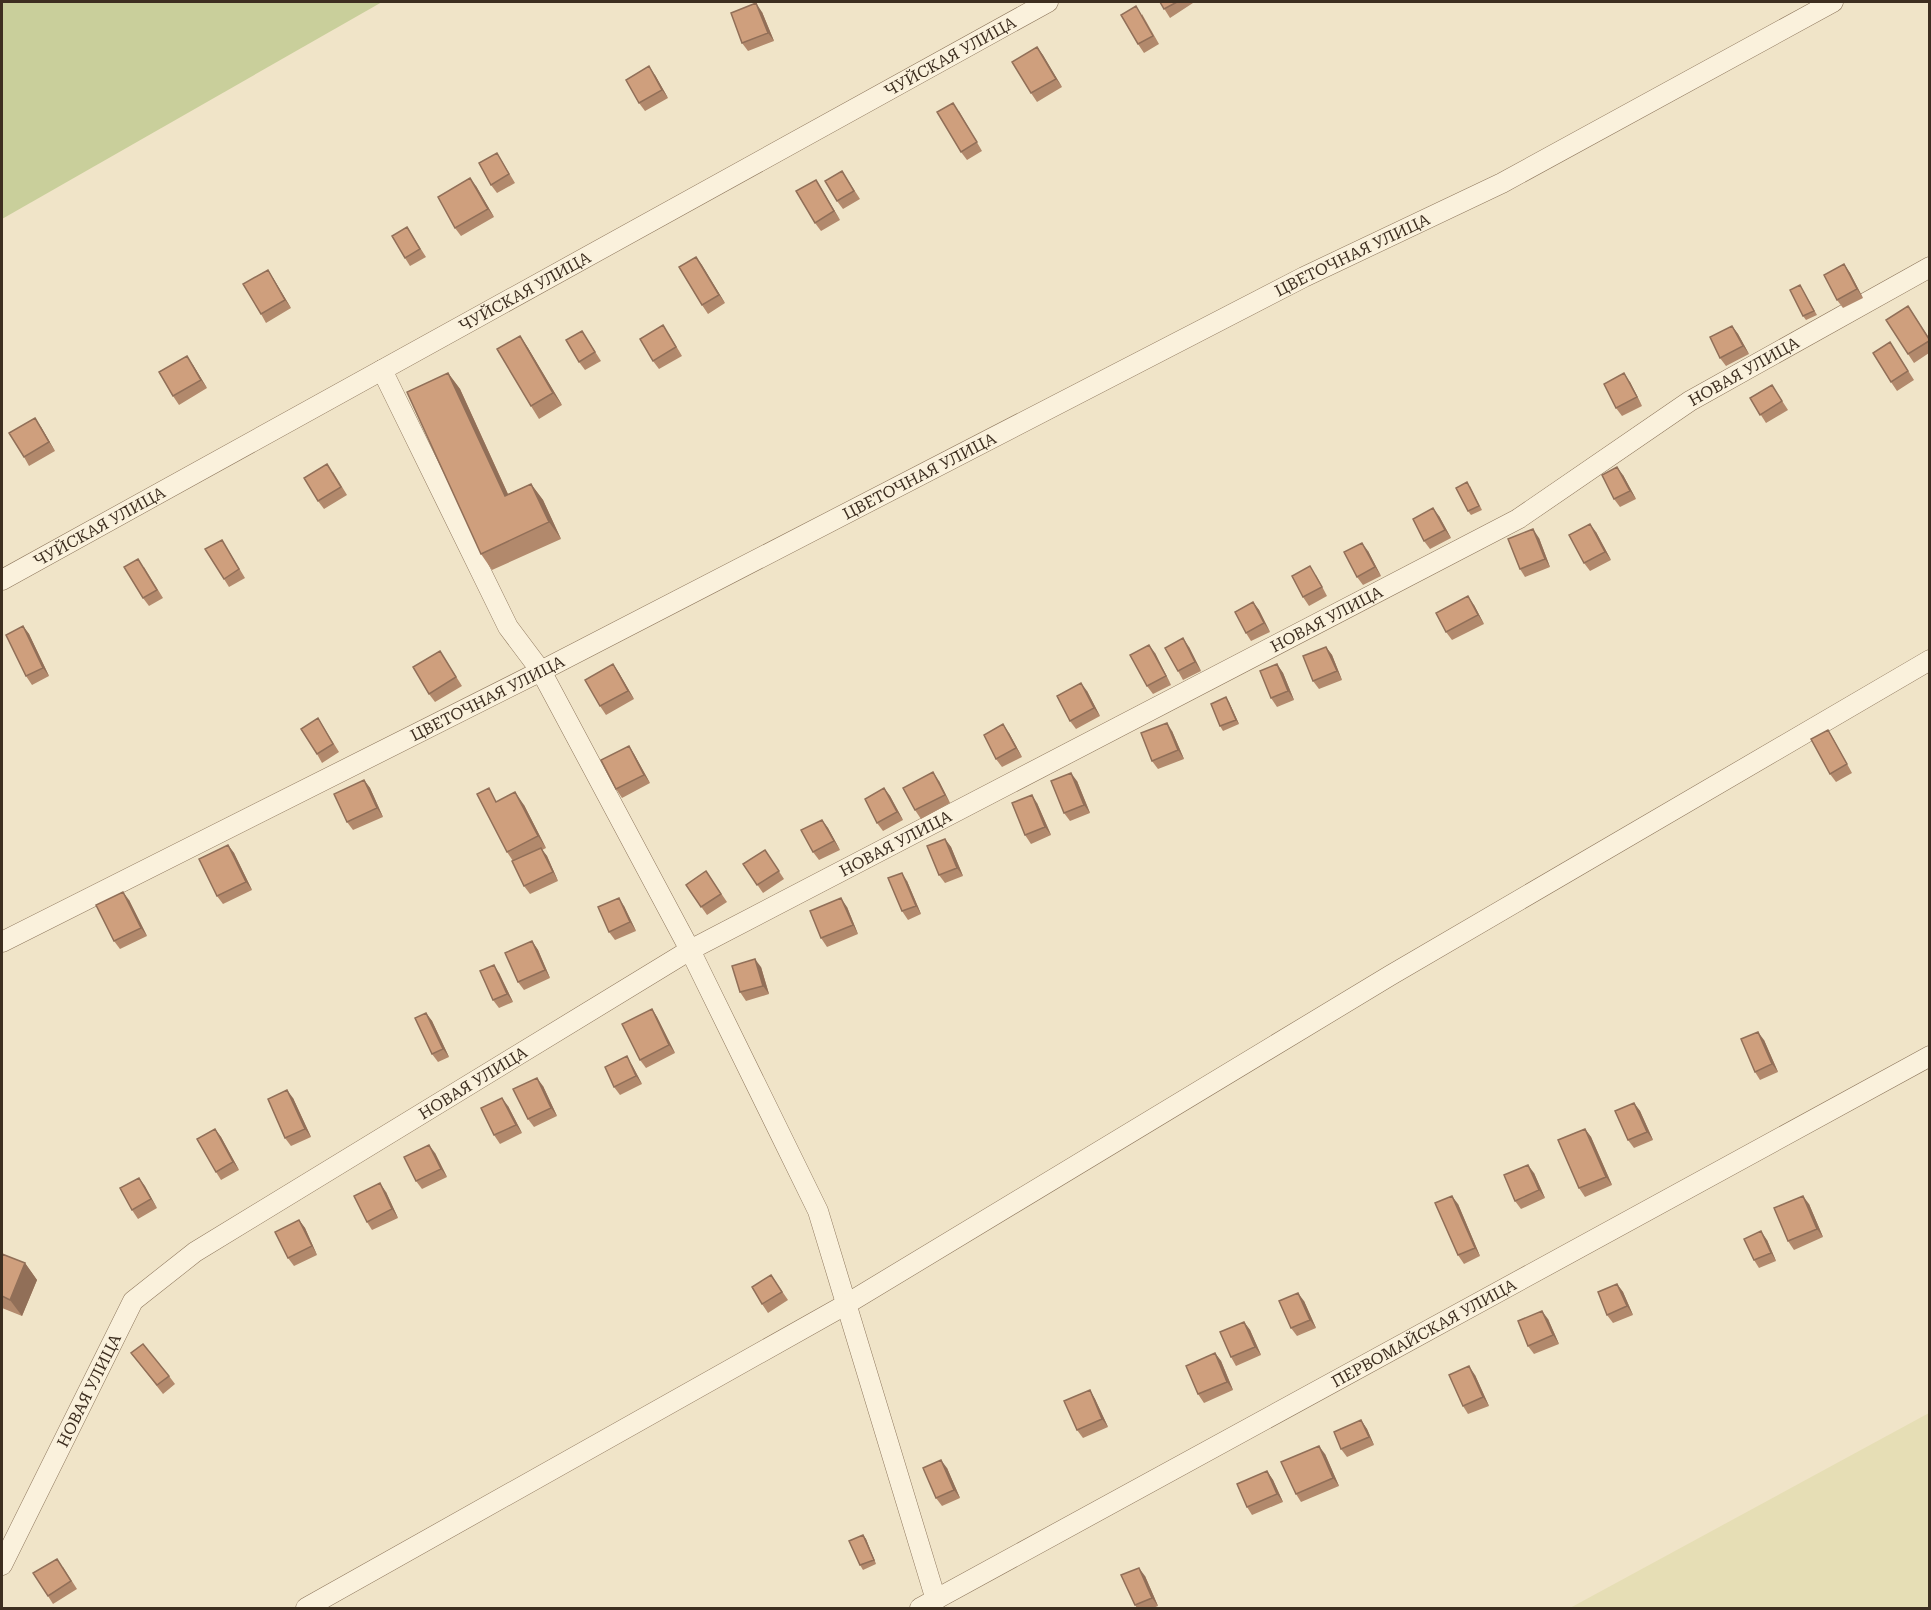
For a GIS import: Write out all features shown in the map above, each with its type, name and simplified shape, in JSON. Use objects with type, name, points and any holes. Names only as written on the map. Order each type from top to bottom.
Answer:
[{"type":"street","name":"ЧУЙСКАЯ УЛИЦА","points":[[2,580],[1048,2]]},
{"type":"street","name":"ЦВЕТОЧНАЯ УЛИЦА","points":[[2,942],[541,671],[1304,277],[1503,183],[1833,2]]},
{"type":"street","name":"НОВАЯ УЛИЦА","points":[[2,1565],[133,1301],[195,1252],[690,950],[1518,519],[1690,400],[1929,267]]},
{"type":"street","points":[[382,370],[508,627],[541,671],[690,950],[818,1211],[928,1604]]},
{"type":"street","points":[[306,1608],[845,1305],[1391,975],[1929,660]]},
{"type":"street","name":"ПЕРВОМАЙСКАЯ УЛИЦА","points":[[928,1604],[1929,1056]]},
{"type":"shaded area","points":[[1929,1413],[1929,1608],[1570,1608]]},
{"type":"green space","points":[[2,2],[382,2],[2,219]]},
{"type":"building","points":[[1160,2],[1177,2],[1164,9]]},
{"type":"building","points":[[756,3],[768,33],[742,43],[731,13]]},
{"type":"building","points":[[1136,6],[1153,36],[1138,44],[1121,15]]},
{"type":"building","points":[[1037,47],[1056,79],[1031,93],[1012,62]]},
{"type":"building","points":[[649,66],[662,90],[639,103],[626,80]]},
{"type":"building","points":[[953,103],[977,142],[961,152],[937,112]]},
{"type":"building","points":[[497,153],[509,174],[491,185],[479,163]]},
{"type":"building","points":[[842,171],[854,191],[837,201],[825,181]]},
{"type":"building","points":[[470,178],[488,209],[455,228],[438,197]]},
{"type":"building","points":[[816,180],[834,211],[815,223],[796,191]]},
{"type":"building","points":[[407,227],[420,249],[405,258],[392,236]]},
{"type":"building","points":[[696,257],[719,295],[702,305],[679,267]]},
{"type":"building","points":[[1844,264],[1857,289],[1837,300],[1824,275]]},
{"type":"building","points":[[268,270],[285,300],[261,314],[243,284]]},
{"type":"building","points":[[1800,285],[1814,311],[1803,316],[1790,290]]},
{"type":"building","points":[[1908,306],[1929,341],[1908,354],[1886,320]]},
{"type":"building","points":[[663,325],[676,347],[653,361],[640,339]]},
{"type":"building","points":[[1732,326],[1743,346],[1720,358],[1710,337]]},
{"type":"building","points":[[582,331],[595,352],[579,362],[566,340]]},
{"type":"building","points":[[520,336],[553,393],[531,406],[497,349]]},
{"type":"building","points":[[1890,342],[1908,371],[1891,382],[1873,353]]},
{"type":"building","points":[[187,356],[201,380],[173,396],[159,372]]},
{"type":"building","points":[[448,373],[505,496],[531,484],[549,522],[481,554],[407,392]]},
{"type":"building","points":[[1624,373],[1637,397],[1616,408],[1604,384]]},
{"type":"building","points":[[1772,385],[1782,401],[1760,415],[1750,398]]},
{"type":"building","points":[[35,418],[49,442],[24,457],[9,433]]},
{"type":"building","points":[[327,464],[341,487],[318,501],[304,478]]},
{"type":"building","points":[[1617,467],[1630,491],[1614,499],[1602,475]]},
{"type":"building","points":[[1467,482],[1479,506],[1468,511],[1456,488]]},
{"type":"building","points":[[1433,508],[1445,530],[1424,541],[1413,519]]},
{"type":"building","points":[[1590,524],[1605,552],[1584,563],[1569,535]]},
{"type":"building","points":[[1533,529],[1545,559],[1520,569],[1508,539]]},
{"type":"building","points":[[222,540],[239,569],[224,579],[205,549]]},
{"type":"building","points":[[1362,543],[1375,567],[1357,577],[1344,552]]},
{"type":"building","points":[[138,559],[157,590],[143,598],[124,567]]},
{"type":"building","points":[[1310,566],[1322,587],[1303,597],[1292,576]]},
{"type":"building","points":[[1468,596],[1478,615],[1446,632],[1436,613]]},
{"type":"building","points":[[1253,602],[1264,623],[1246,633],[1235,612]]},
{"type":"building","points":[[23,626],[43,668],[26,676],[6,635]]},
{"type":"building","points":[[1183,638],[1195,662],[1178,671],[1165,648]]},
{"type":"building","points":[[1149,645],[1166,676],[1147,686],[1130,655]]},
{"type":"building","points":[[1326,647],[1337,671],[1313,681],[1303,656]]},
{"type":"building","points":[[440,651],[456,677],[429,694],[413,667]]},
{"type":"building","points":[[613,664],[628,691],[600,706],[585,680]]},
{"type":"building","points":[[1277,664],[1288,691],[1271,698],[1260,671]]},
{"type":"building","points":[[1081,683],[1094,708],[1070,721],[1057,696]]},
{"type":"building","points":[[1226,697],[1236,720],[1220,726],[1211,704]]},
{"type":"building","points":[[318,718],[333,744],[317,754],[301,729]]},
{"type":"building","points":[[1167,723],[1178,750],[1152,761],[1141,733]]},
{"type":"building","points":[[1003,724],[1016,748],[996,759],[984,735]]},
{"type":"building","points":[[1828,730],[1847,764],[1830,774],[1811,739]]},
{"type":"building","points":[[629,746],[644,775],[616,789],[601,760]]},
{"type":"building","points":[[933,772],[945,795],[915,810],[903,788]]},
{"type":"building","points":[[1071,773],[1084,805],[1064,813],[1051,781]]},
{"type":"building","points":[[364,780],[377,808],[347,822],[334,794]]},
{"type":"building","points":[[489,788],[496,802],[515,792],[538,836],[507,852],[477,794]]},
{"type":"building","points":[[884,788],[897,812],[877,823],[865,799]]},
{"type":"building","points":[[1032,795],[1045,827],[1025,835],[1012,803]]},
{"type":"building","points":[[822,820],[834,841],[813,852],[801,830]]},
{"type":"building","points":[[945,839],[957,868],[939,875],[927,846]]},
{"type":"building","points":[[228,845],[246,882],[217,896],[199,859]]},
{"type":"building","points":[[541,848],[553,872],[524,886],[512,861]]},
{"type":"building","points":[[765,850],[779,871],[757,885],[743,864]]},
{"type":"building","points":[[706,871],[721,894],[701,907],[686,885]]},
{"type":"building","points":[[902,873],[916,906],[902,911],[888,878]]},
{"type":"building","points":[[123,892],[141,928],[114,941],[96,905]]},
{"type":"building","points":[[619,898],[630,922],[609,932],[598,907]]},
{"type":"building","points":[[841,898],[853,925],[821,938],[810,911]]},
{"type":"building","points":[[532,941],[545,970],[518,982],[505,953]]},
{"type":"building","points":[[755,959],[763,986],[740,992],[732,966]]},
{"type":"building","points":[[494,965],[507,994],[493,1000],[480,971]]},
{"type":"building","points":[[652,1009],[669,1045],[640,1060],[622,1024]]},
{"type":"building","points":[[426,1013],[443,1049],[432,1054],[415,1018]]},
{"type":"building","points":[[1758,1032],[1772,1064],[1755,1072],[1741,1039]]},
{"type":"building","points":[[627,1056],[636,1076],[614,1087],[605,1067]]},
{"type":"building","points":[[537,1078],[551,1108],[528,1119],[513,1089]]},
{"type":"building","points":[[287,1090],[305,1129],[285,1138],[268,1099]]},
{"type":"building","points":[[502,1098],[516,1125],[494,1135],[481,1108]]},
{"type":"building","points":[[1634,1103],[1647,1132],[1628,1140],[1615,1111]]},
{"type":"building","points":[[215,1129],[233,1162],[216,1172],[197,1139]]},
{"type":"building","points":[[1585,1129],[1606,1177],[1579,1188],[1558,1140]]},
{"type":"building","points":[[429,1145],[441,1169],[416,1181],[404,1157]]},
{"type":"building","points":[[1528,1165],[1539,1190],[1515,1201],[1504,1175]]},
{"type":"building","points":[[139,1178],[151,1199],[132,1210],[120,1188]]},
{"type":"building","points":[[380,1183],[392,1209],[367,1222],[354,1196]]},
{"type":"building","points":[[1452,1196],[1475,1248],[1458,1255],[1435,1203]]},
{"type":"building","points":[[1803,1196],[1817,1229],[1788,1241],[1774,1208]]},
{"type":"building","points":[[299,1220],[312,1246],[288,1258],[275,1232]]},
{"type":"building","points":[[1761,1231],[1771,1253],[1754,1260],[1744,1239]]},
{"type":"building","points":[[2,1254],[25,1263],[10,1300],[2,1296]]},
{"type":"building","points":[[771,1275],[782,1292],[762,1304],[752,1287]]},
{"type":"building","points":[[1617,1284],[1627,1306],[1607,1315],[1598,1292]]},
{"type":"building","points":[[1298,1293],[1310,1320],[1291,1328],[1279,1301]]},
{"type":"building","points":[[1542,1311],[1553,1335],[1528,1346],[1518,1321]]},
{"type":"building","points":[[1244,1322],[1255,1347],[1231,1357],[1220,1332]]},
{"type":"building","points":[[143,1344],[169,1376],[157,1385],[131,1353]]},
{"type":"building","points":[[1215,1353],[1227,1382],[1198,1394],[1186,1366]]},
{"type":"building","points":[[1469,1366],[1483,1397],[1463,1406],[1449,1375]]},
{"type":"building","points":[[1090,1390],[1102,1419],[1077,1430],[1064,1401]]},
{"type":"building","points":[[1361,1420],[1369,1437],[1341,1449],[1334,1432]]},
{"type":"building","points":[[1319,1446],[1333,1478],[1296,1494],[1281,1462]]},
{"type":"building","points":[[941,1460],[954,1490],[936,1498],[923,1468]]},
{"type":"building","points":[[1267,1471],[1277,1494],[1247,1507],[1237,1484]]},
{"type":"building","points":[[863,1535],[874,1560],[860,1565],[849,1541]]},
{"type":"building","points":[[57,1559],[71,1581],[48,1596],[33,1573]]},
{"type":"building","points":[[1139,1568],[1152,1598],[1135,1605],[1121,1575]]}]
